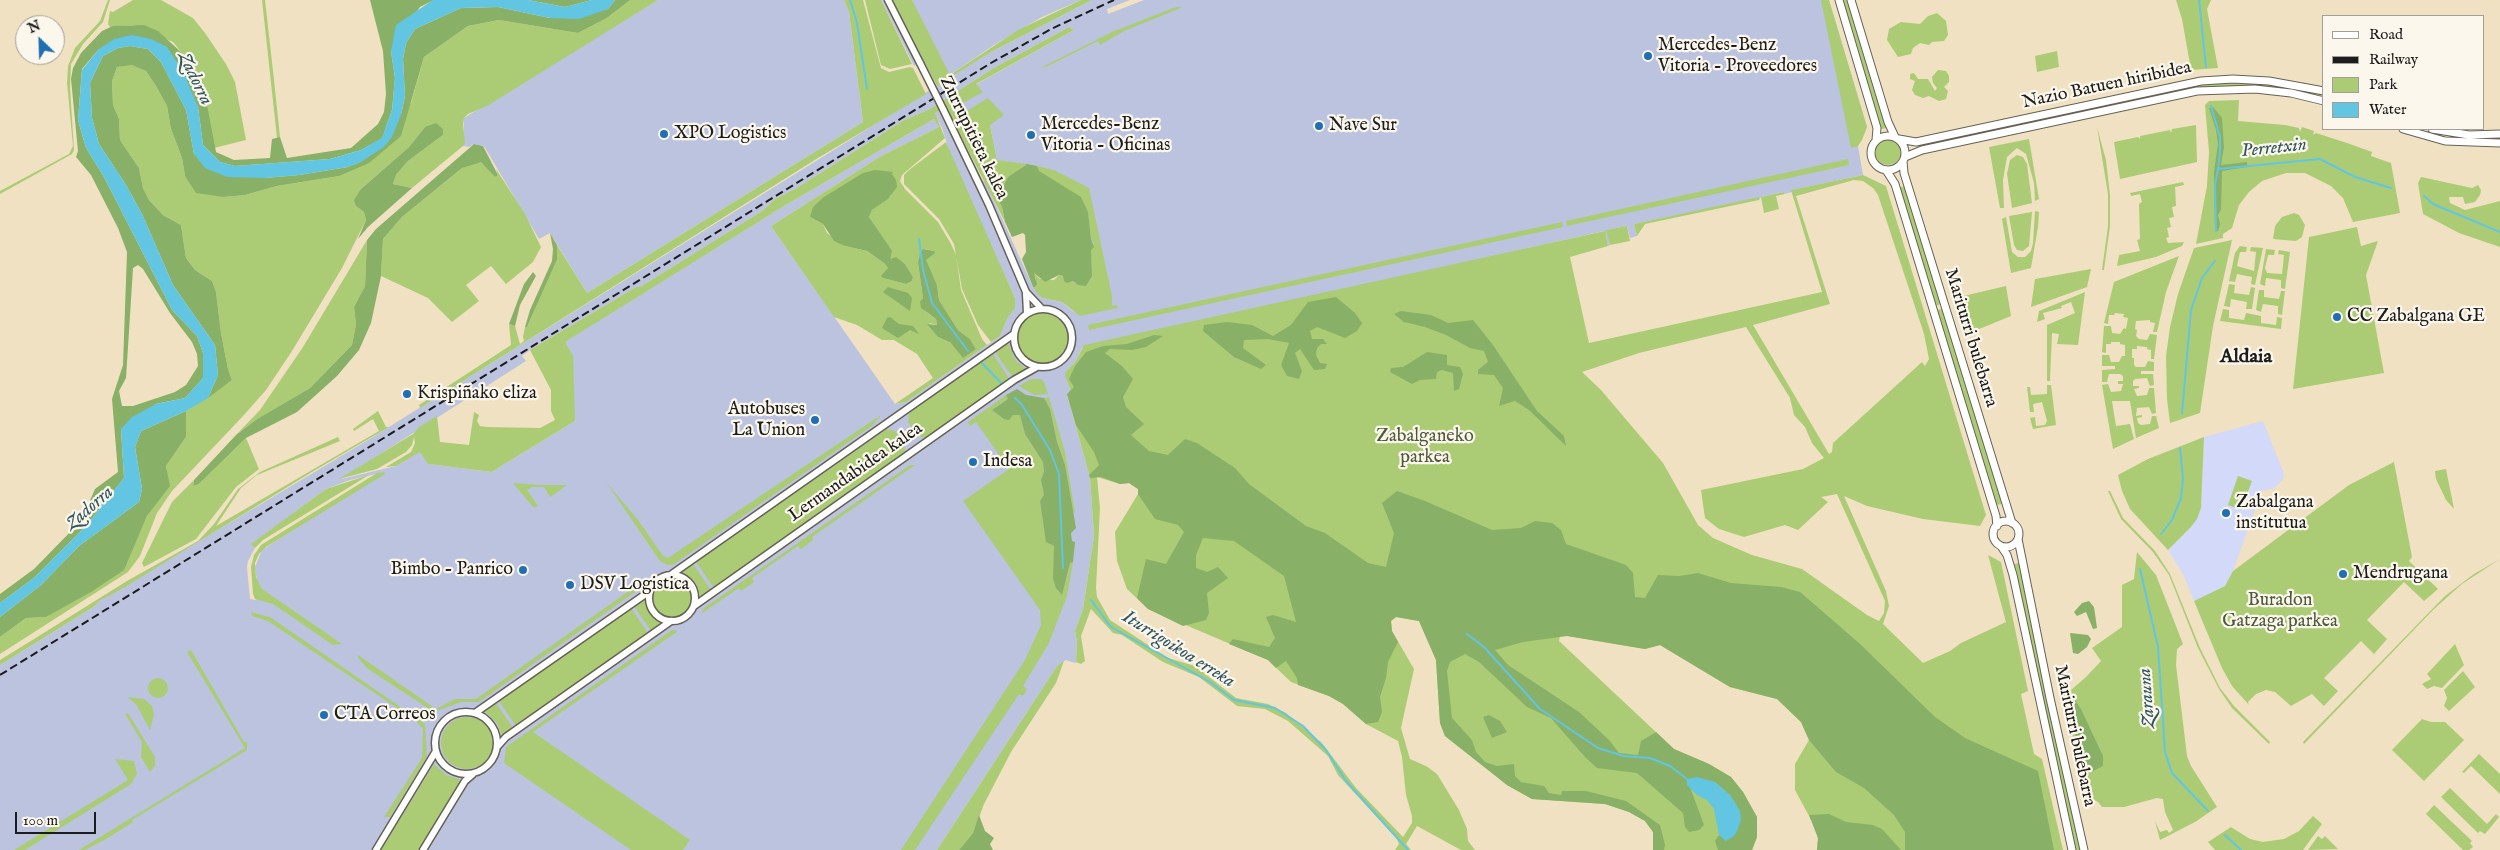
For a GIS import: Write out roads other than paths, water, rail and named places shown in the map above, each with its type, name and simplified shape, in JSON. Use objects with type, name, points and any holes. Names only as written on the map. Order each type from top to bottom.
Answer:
[{"type":"main road","points":[[1839,0],[1877,128],[1876,140]]},
{"type":"main road","points":[[1852,0],[1888,122],[1904,147],[1904,159],[1896,168],[1886,170],[1875,165],[1870,156],[1871,146],[1876,140],[1885,135],[1897,138]]},
{"type":"main road","name":"Nazio Batuen hiribidea","points":[[1897,138],[1916,142],[2201,81],[2261,80],[2322,91]]},
{"type":"main road","name":"Nazio Batuen hiribidea","points":[[1904,159],[1922,150],[2197,91],[2255,89],[2291,93],[2322,101]]},
{"type":"main road","points":[[2406,130],[2445,141],[2500,143]]},
{"type":"main road","points":[[2438,130],[2469,135],[2500,134]]},
{"type":"main road","name":"Mariturri bulebarra","points":[[1904,159],[1904,173],[2012,522]]},
{"type":"main road","name":"Mariturri bulebarra","points":[[1886,170],[1895,184],[1996,516],[1997,526]]},
{"type":"main road","points":[[2004,522],[2012,522],[2018,529],[2018,539],[2011,546],[2001,546],[1997,543],[1994,535],[1997,526],[2004,522]]},
{"type":"main road","name":"Mariturri bulebarra","points":[[2018,539],[2050,698],[2084,850]]},
{"type":"main road","name":"Mariturri bulebarra","points":[[2001,546],[2007,555],[2013,575],[2072,850]]},
{"type":"street","name":"Zurrupitieta kalea","points":[[888,0],[989,205],[1026,292],[1041,308]]},
{"type":"street","name":"Zurrupitieta kalea","points":[[1026,292],[1027,313]]},
{"type":"street","points":[[1041,308],[1054,310],[1065,317],[1071,327],[1073,341],[1068,354],[1058,363],[1038,366],[1024,360],[1019,355],[1014,341],[1014,334],[1021,319],[1027,313],[1041,308]]},
{"type":"street","name":"Lermandabidea kalea","points":[[672,574],[1014,334]]},
{"type":"street","name":"Lermandabidea kalea","points":[[694,606],[1038,366]]},
{"type":"street","points":[[423,850],[465,782],[473,774],[488,766],[497,747],[506,737],[671,621],[686,616],[694,606],[696,595],[692,584],[683,577],[672,574],[663,576],[655,582],[650,591],[475,713]]},
{"type":"street","points":[[650,591],[650,604],[653,611],[664,619],[671,621]]},
{"type":"street","points":[[376,850],[436,751],[436,740],[443,723],[460,713],[475,713],[488,720],[492,726],[497,747]]},
{"type":"street","points":[[436,751],[448,768],[462,774],[473,774]]},
{"type":"water","points":[[433,0],[528,0],[565,7],[592,0],[615,0],[608,9],[579,19],[550,18],[498,7],[461,8],[415,29],[406,43],[403,59],[405,96],[401,115],[392,137],[384,147],[359,163],[348,167],[299,175],[265,178],[227,177],[205,168],[194,154],[186,110],[161,62],[148,49],[130,46],[118,48],[103,56],[90,83],[92,118],[99,144],[126,185],[142,214],[173,285],[215,345],[218,375],[208,398],[186,411],[141,431],[135,447],[142,489],[139,502],[79,546],[41,585],[0,617],[0,603],[35,577],[87,525],[124,478],[121,429],[132,417],[156,404],[185,398],[203,378],[203,353],[197,336],[172,310],[104,177],[86,148],[78,120],[82,70],[99,49],[114,39],[132,35],[151,39],[167,47],[184,73],[198,107],[203,145],[220,162],[235,166],[330,159],[361,150],[382,138],[392,110],[395,78],[391,51],[396,25]]},
{"type":"water","points":[[1697,777],[1715,782],[1730,795],[1740,811],[1741,820],[1737,831],[1734,836],[1726,841],[1719,835],[1714,809],[1707,800],[1697,795],[1687,785],[1687,779]]},
{"type":"waterway","name":"Iturrigoikoa erreka","points":[[850,0],[857,23],[867,89]]},
{"type":"waterway","name":"Perretxin","points":[[2199,0],[2206,67]]},
{"type":"waterway","name":"Perretxin","points":[[2211,106],[2220,137],[2218,169],[2320,159],[2355,177],[2391,188]]},
{"type":"waterway","name":"Zarauna","points":[[2216,231],[2215,185],[2218,169]]},
{"type":"waterway","name":"Perretxin","points":[[2424,196],[2433,204],[2500,232]]},
{"type":"waterway","name":"Iturrigoikoa erreka","points":[[919,239],[923,270],[932,303],[968,351]]},
{"type":"waterway","name":"Zarauna","points":[[2182,413],[2191,310],[2202,278],[2215,261]]},
{"type":"waterway","name":"Iturrigoikoa erreka","points":[[982,363],[1001,383]]},
{"type":"waterway","name":"Iturrigoikoa erreka","points":[[1015,398],[1022,405],[1050,450],[1059,474],[1063,568]]},
{"type":"waterway","name":"Zarauna","points":[[2161,534],[2172,520],[2181,498],[2183,479],[2180,448]]},
{"type":"waterway","name":"Zarauna","points":[[2140,569],[2158,647],[2165,752],[2172,773],[2208,811]]},
{"type":"waterway","name":"Iturrigoikoa erreka","points":[[1091,600],[1111,627],[1210,682],[1234,700],[1275,708],[1303,726],[1326,750],[1346,781],[1408,850]]},
{"type":"waterway","points":[[1467,634],[1484,647],[1540,709],[1598,748],[1624,756],[1650,758],[1670,766],[1687,779]]},
{"type":"waterway","name":"Zarauna","points":[[2225,835],[2241,850]]},
{"type":"railway","points":[[0,675],[991,63],[1051,29],[1114,0]]},
{"type":"place","name":"Mercedes-Benz Vitoria - Proveedores","points":[[1648,56]]},
{"type":"place","name":"Nave Sur","points":[[1319,126]]},
{"type":"place","name":"XPO Logistics","points":[[664,134]]},
{"type":"place","name":"Mercedes-Benz Vitoria - Oficinas","points":[[1031,135]]},
{"type":"place","name":"CC Zabalgana GE","points":[[2337,317]]},
{"type":"place","name":"Krispiñako eliza","points":[[407,394]]},
{"type":"place","name":"Autobuses La Union","points":[[815,420]]},
{"type":"place","name":"Indesa","points":[[973,462]]},
{"type":"place","name":"Zabalgana institutua","points":[[2226,513]]},
{"type":"place","name":"Bimbo - Panrico","points":[[523,570]]},
{"type":"place","name":"Mendrugana","points":[[2343,574]]},
{"type":"place","name":"DSV Logistica","points":[[570,585]]},
{"type":"place","name":"CTA Correos","points":[[324,715]]},
{"type":"district","name":"Aldaia","points":[[2246,358]]},
{"type":"water label","name":"Zadorra","points":[[194,79]]},
{"type":"water label","name":"Zadorra","points":[[90,509]]},
{"type":"park label","name":"Zabalganeko parkea","points":[[1425,447]]},
{"type":"park label","name":"Buradon Gatzaga parkea","points":[[2280,611]]}]
